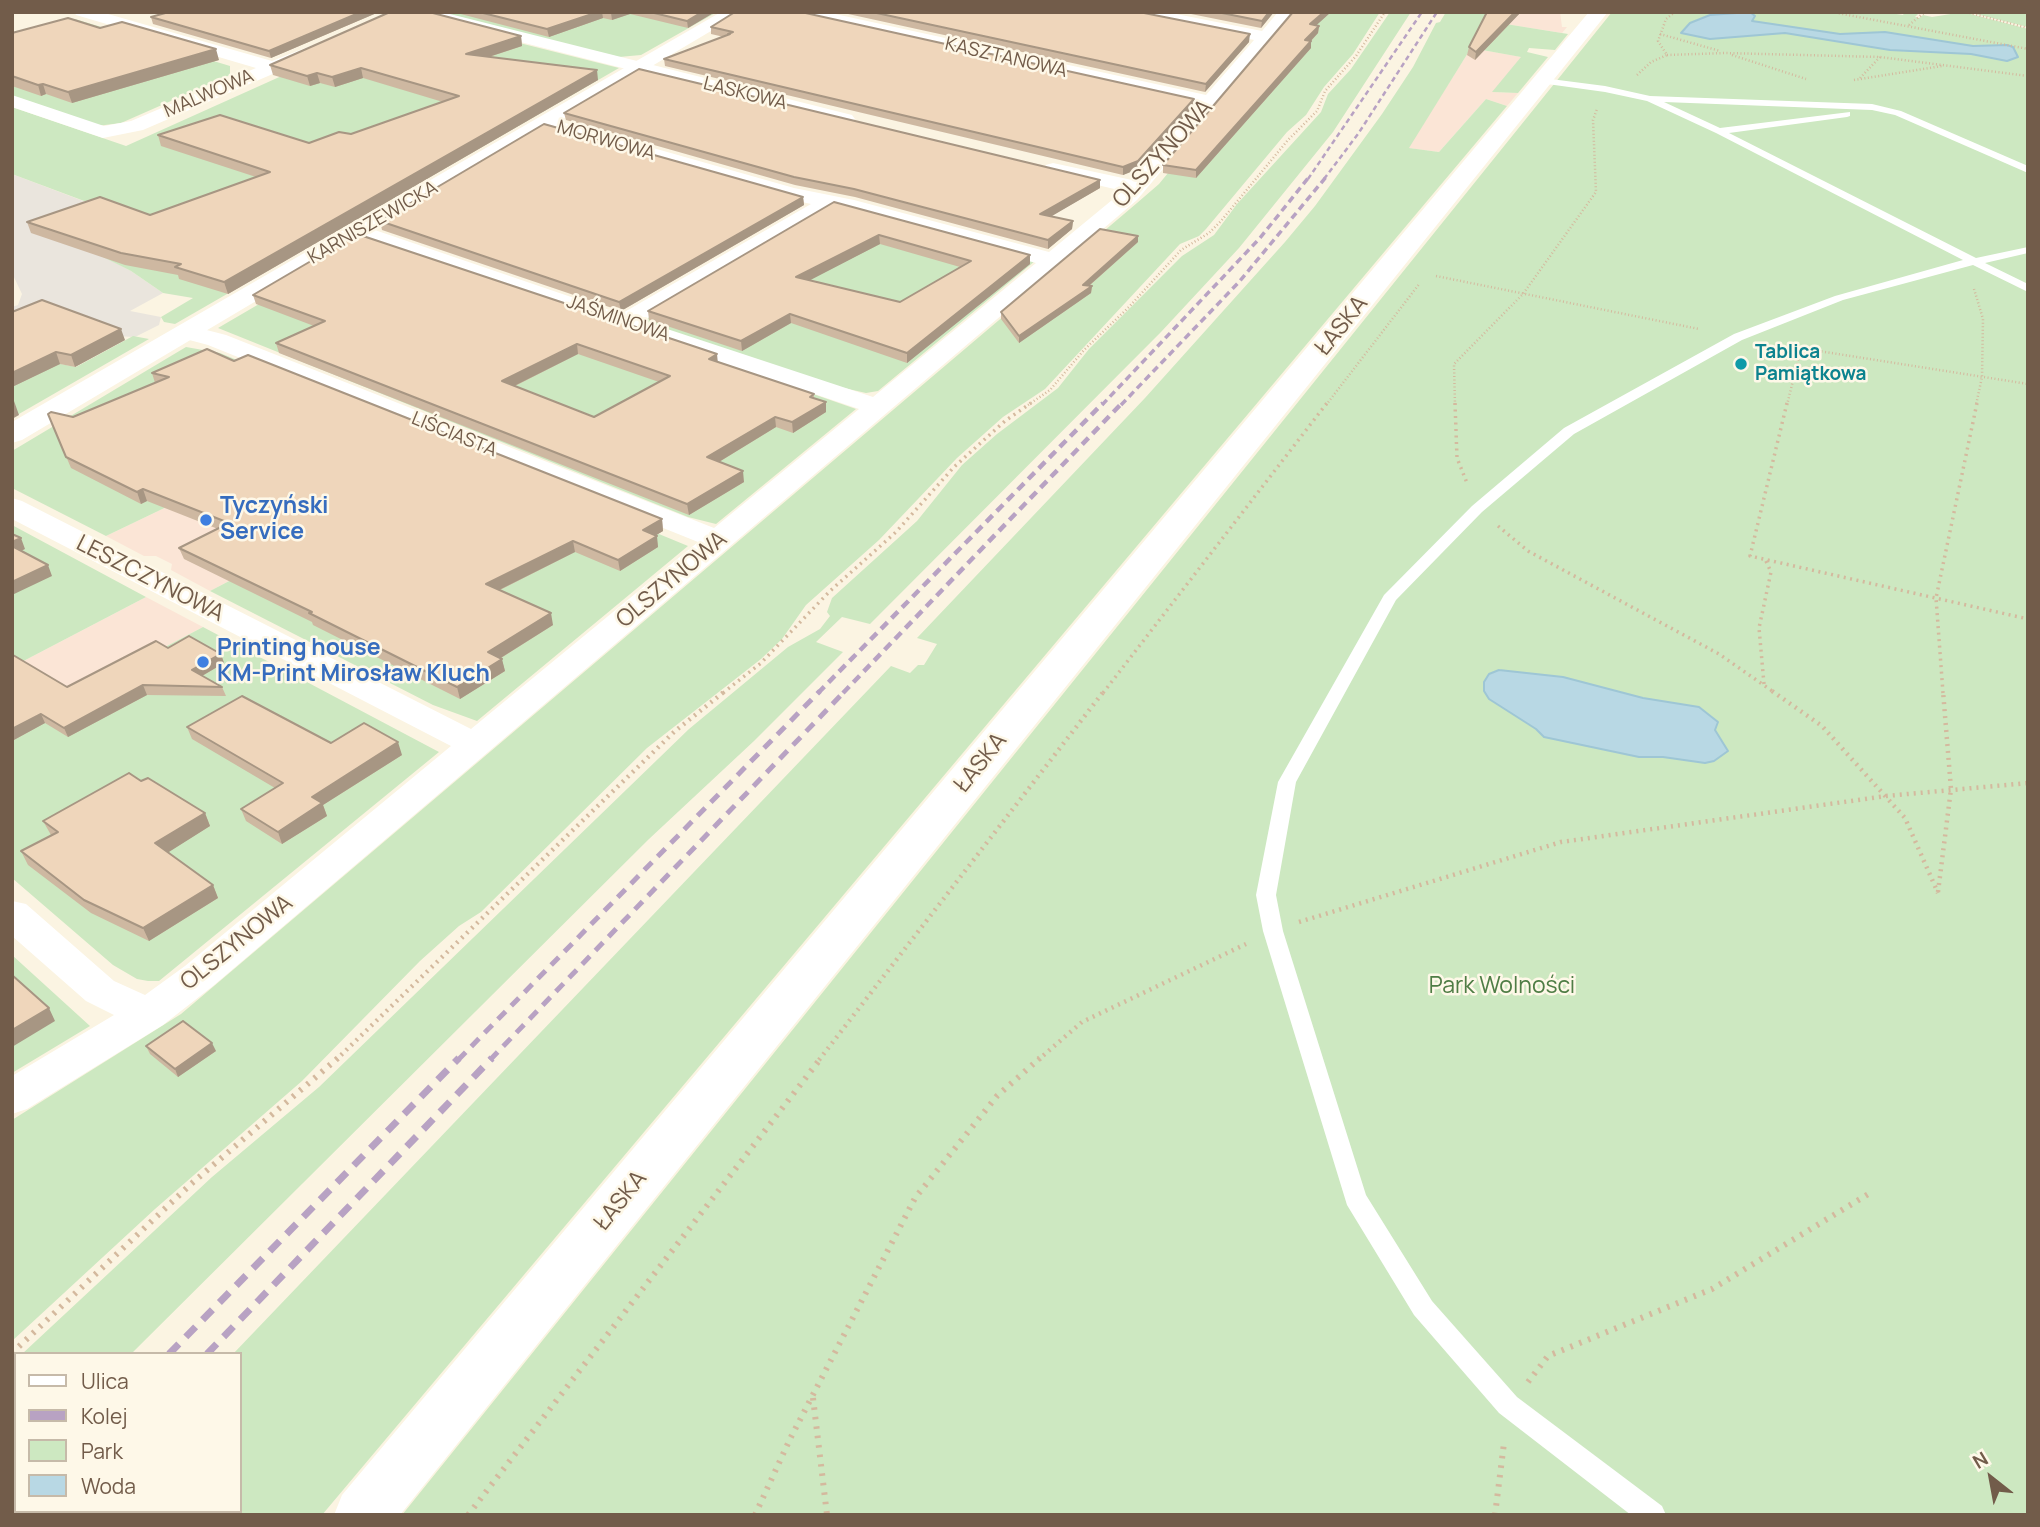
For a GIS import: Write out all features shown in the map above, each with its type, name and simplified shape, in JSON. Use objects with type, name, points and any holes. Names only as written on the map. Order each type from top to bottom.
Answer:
[{"type":"main road","name":"KARNISZEWICKA","points":[[12,434],[734,12]]},
{"type":"main road","name":"ŁASKA","points":[[363,1515],[1599,12]]},
{"type":"street","points":[[82,12],[272,67]]},
{"type":"street","name":"LASKOWA","points":[[421,12],[858,122]]},
{"type":"street","name":"KASZTANOWA","points":[[802,12],[1211,102]]},
{"type":"street","points":[[1140,12],[1266,37]]},
{"type":"street","name":"OLSZYNOWA","points":[[12,1097],[148,1014],[199,976],[1054,260],[1138,188],[1287,12]]},
{"type":"street","name":"MALWOWA","points":[[12,101],[103,132],[136,126],[323,45]]},
{"type":"street","name":"MORWOWA","points":[[544,124],[791,194],[831,201],[1054,260]]},
{"type":"street","points":[[1030,164],[1138,188]]},
{"type":"street","points":[[626,321],[831,201]]},
{"type":"street","name":"JAŚMINOWA","points":[[358,232],[879,407]]},
{"type":"street","name":"LIŚCIASTA","points":[[187,332],[217,340],[720,541]]},
{"type":"street","name":"LESZCZYNOWA","points":[[12,507],[418,718],[476,745]]},
{"type":"street","points":[[12,914],[100,991],[148,1014]]},
{"type":"lane","points":[[1543,81],[1605,89],[1650,99],[1719,131],[1970,262],[2028,289]]},
{"type":"lane","points":[[1650,99],[1734,100],[1876,108],[1898,113],[2028,170]]},
{"type":"lane","points":[[1719,131],[1876,108]]},
{"type":"lane","points":[[1653,1515],[1508,1405],[1423,1308],[1355,1199],[1273,931],[1266,895],[1287,782],[1389,598],[1477,509],[1569,431],[1738,337],[1839,298],[1970,262],[2028,250]]},
{"type":"path","points":[[12,1353],[191,1184],[316,1079],[397,1004],[674,732],[761,663],[830,591],[896,532],[954,467],[1004,421],[1050,390],[1084,350],[1129,307],[1181,250],[1209,233],[1221,221],[1288,140],[1317,111],[1325,91],[1356,56],[1385,12]]},
{"type":"path","points":[[1665,12],[1673,13]]},
{"type":"path","points":[[1832,12],[2028,48]]},
{"type":"path","points":[[1908,25],[1925,12]]},
{"type":"path","points":[[1966,12],[2028,28]]},
{"type":"path","points":[[1667,55],[1658,41],[1666,19],[1673,13]]},
{"type":"path","points":[[1660,34],[1811,81]]},
{"type":"path","points":[[1628,94],[1639,71],[1667,55],[1725,53],[1880,57],[2028,76]]},
{"type":"path","points":[[1876,108],[1855,99],[1858,80],[1880,57]]},
{"type":"path","points":[[1847,82],[1950,65]]},
{"type":"path","points":[[1605,89],[1593,120],[1596,192],[1523,294],[1454,364],[1457,458],[1477,509],[1528,551],[1719,654],[1822,726],[1905,818],[1938,893],[1951,789],[1936,598],[1982,377],[1983,319],[1970,262]]},
{"type":"path","points":[[468,1515],[1429,272]]},
{"type":"path","points":[[1436,276],[1738,337],[2028,384]]},
{"type":"path","points":[[1801,348],[1750,555],[2028,619]]},
{"type":"path","points":[[1764,685],[1759,628],[1771,572],[1765,559]]},
{"type":"path","points":[[755,1515],[812,1396],[915,1198],[997,1096],[1082,1022],[1273,931],[1561,842],[1886,796],[2028,783]]},
{"type":"path","points":[[1495,1515],[1508,1405],[1548,1356],[1712,1289],[1870,1193]]},
{"type":"path","points":[[812,1396],[827,1515]]},
{"type":"shaded area","points":[[1490,12],[1560,12],[1562,27],[1567,27],[1562,33],[1486,21]]},
{"type":"shaded area","points":[[1471,48],[1522,57],[1493,92],[1518,93],[1507,106],[1486,99],[1439,152],[1408,148]]},
{"type":"shaded area","points":[[12,174],[160,230],[100,255],[131,271],[163,293],[130,311],[161,317],[159,325],[135,337],[68,334],[12,317],[12,307],[18,305],[22,294],[12,273]]},
{"type":"shaded area","points":[[252,466],[357,514],[210,591],[171,570],[172,564],[156,556],[144,556],[106,536]]},
{"type":"shaded area","points":[[146,597],[203,627],[33,717],[12,667]]},
{"type":"green space","points":[[434,12],[717,12],[641,55],[619,57]]},
{"type":"green space","points":[[1300,12],[1380,12],[1353,54],[1324,87],[1306,115],[1287,132],[1206,229],[1199,236],[1180,244],[1045,389],[1003,417],[957,458],[879,540],[806,605],[782,639],[761,659],[647,748],[481,912],[459,926],[420,961],[302,1081],[155,1209],[12,1341],[12,1120],[181,1014],[1137,203],[1159,184]]},
{"type":"green space","points":[[1390,12],[1411,12],[1333,132],[1239,248],[1161,332],[870,624],[842,617],[816,642],[843,652],[754,741],[649,839],[133,1352],[24,1352],[212,1177],[319,1087],[689,729],[788,647],[820,629],[830,616],[827,612],[832,598],[917,521],[962,465],[997,434],[1058,388],[1089,349],[1182,256],[1214,235],[1237,204],[1321,112],[1328,94],[1351,69]]},
{"type":"green space","points":[[1446,12],[1490,12],[1487,21],[1568,34],[1555,50],[1529,48],[1527,52],[1548,57],[1518,93],[1492,92],[1521,57],[1471,48],[1409,148],[1439,152],[1486,99],[1507,106],[322,1515],[81,1515],[242,1513],[242,1352],[235,1352],[891,666],[910,673],[918,665],[924,665],[937,644],[917,638],[1145,398],[1285,242],[1315,206],[1382,114],[1413,67],[1436,23],[1440,22]]},
{"type":"green space","name":"Park Wolności","points":[[1612,12],[1884,12],[1903,15],[1905,12],[1916,12],[1918,14],[1915,17],[1919,18],[1923,15],[1932,17],[1963,12],[2028,29],[2028,1515],[402,1515]]},
{"type":"green space","points":[[1968,12],[2028,12],[2028,27]]},
{"type":"green space","points":[[75,19],[230,66],[230,75],[121,123],[97,126],[12,97],[12,36]]},
{"type":"green space","points":[[424,19],[619,68],[175,324],[164,322],[161,317],[193,298],[163,293],[131,271],[99,255],[159,229],[12,174],[12,107],[126,146],[406,20]]},
{"type":"green space","points":[[835,207],[1035,261],[878,391],[866,393],[835,386],[641,321]]},
{"type":"green space","points":[[355,248],[719,361],[856,409],[716,524],[688,517],[218,328]]},
{"type":"green space","points":[[12,317],[36,359],[76,367],[133,336],[149,339],[12,418]]},
{"type":"green space","points":[[186,347],[220,353],[688,546],[477,721],[433,705],[210,591],[356,515],[252,466],[106,536],[12,488],[12,451]]},
{"type":"green space","points":[[12,525],[146,597],[12,667]]},
{"type":"green space","points":[[203,627],[439,752],[159,981],[148,981],[137,979],[113,965],[12,878],[12,704],[34,716]]},
{"type":"green space","points":[[12,955],[90,1026],[12,1073]]},
{"type":"water","points":[[1750,12],[1755,16],[1752,21],[1840,34],[1885,32],[1973,46],[2007,45],[2013,47],[2018,57],[2007,61],[1971,54],[1890,50],[1785,33],[1710,39],[1681,33],[1690,23],[1710,15]]},
{"type":"water","points":[[1499,670],[1563,677],[1643,698],[1699,707],[1718,722],[1715,730],[1728,751],[1714,761],[1705,763],[1663,757],[1639,757],[1544,737],[1489,699],[1484,691],[1484,682],[1489,674]]},
{"type":"building","points":[[169,12],[361,12],[269,51],[151,17]]},
{"type":"building","points":[[390,12],[429,12],[521,36],[466,54],[597,70],[224,282],[175,267],[181,264],[121,253],[27,222],[100,197],[150,215],[270,172],[158,135],[220,115],[309,143],[339,132],[351,134],[459,96],[361,68],[332,77],[317,73],[307,76],[270,65]]},
{"type":"building","points":[[479,12],[598,12],[547,29]]},
{"type":"building","points":[[650,12],[702,12],[687,21]]},
{"type":"building","points":[[735,12],[801,12],[1194,99],[1138,161],[1123,167],[664,59],[730,34],[733,32],[711,27]]},
{"type":"building","points":[[872,12],[1139,12],[1250,34],[1206,84]]},
{"type":"building","points":[[1217,12],[1269,12],[1262,21]]},
{"type":"building","points":[[1293,12],[1324,12],[1310,24],[1319,26],[1305,40],[1311,41],[1196,170],[1163,165]]},
{"type":"building","points":[[1487,12],[1515,12],[1476,52],[1469,47]]},
{"type":"building","points":[[68,18],[100,28],[122,22],[216,49],[68,92],[12,76],[12,33]]},
{"type":"building","points":[[639,69],[1100,180],[1040,214],[1073,221],[1048,240],[854,189],[794,177],[564,113]]},
{"type":"building","points":[[544,124],[803,197],[619,302],[380,221]]},
{"type":"building","points":[[834,202],[1030,255],[907,353],[790,314],[741,341],[648,311]],"holes":[[[879,235],[971,261],[900,302],[796,277]]]},
{"type":"building","points":[[1100,229],[1138,236],[1083,285],[1092,286],[1019,336],[1001,312]]},
{"type":"building","points":[[357,234],[717,354],[709,359],[814,394],[810,397],[826,402],[792,422],[775,417],[707,457],[743,471],[687,504],[276,343],[325,321],[253,295]],"holes":[[[577,344],[670,376],[594,417],[502,381]]]},
{"type":"building","points":[[42,300],[121,329],[71,355],[56,352],[12,373],[12,312]]},
{"type":"building","points":[[207,349],[234,361],[248,355],[662,519],[643,530],[657,536],[618,560],[573,541],[486,584],[551,613],[488,652],[502,659],[457,687],[309,613],[312,612],[179,548],[229,523],[143,489],[137,492],[66,457],[48,414],[51,412],[73,417],[169,377],[152,373]]},
{"type":"building","points":[[12,534],[21,538],[12,542]]},
{"type":"building","points":[[12,546],[48,565],[12,582]]},
{"type":"building","points":[[189,636],[221,654],[192,670],[222,687],[143,685],[64,728],[41,714],[12,729],[12,655],[67,687],[156,641],[168,648]]},
{"type":"building","points":[[242,696],[331,743],[364,723],[398,742],[312,797],[322,803],[278,832],[241,809],[283,783],[187,727]]},
{"type":"building","points":[[129,773],[141,781],[148,778],[205,813],[155,843],[213,885],[143,928],[84,900],[21,851],[58,832],[43,821]]},
{"type":"building","points":[[12,975],[49,1008],[12,1030]]},
{"type":"building","points":[[183,1021],[212,1043],[175,1069],[146,1046]]},
{"type":"railway","points":[[1308,179],[1422,12]]},
{"type":"railway","points":[[1324,179],[1358,134],[1437,12]]},
{"type":"railway","points":[[1102,405],[1260,238],[1309,177]]},
{"type":"railway","points":[[1121,405],[1239,282],[1326,177]]},
{"type":"railway","points":[[818,693],[1103,403]]},
{"type":"railway","points":[[843,693],[1122,403]]},
{"type":"railway","points":[[458,1060],[820,691]]},
{"type":"railway","points":[[490,1060],[845,691]]},
{"type":"railway","points":[[171,1352],[459,1058]]},
{"type":"railway","points":[[209,1352],[492,1058]]},
{"type":"place","name":"Tablica Pamiątkowa","points":[[1741,364]]},
{"type":"place","name":"Tyczyński Service","points":[[206,520]]},
{"type":"place","name":"Printing house KM-Print Mirosław Kluch","points":[[203,662]]}]
